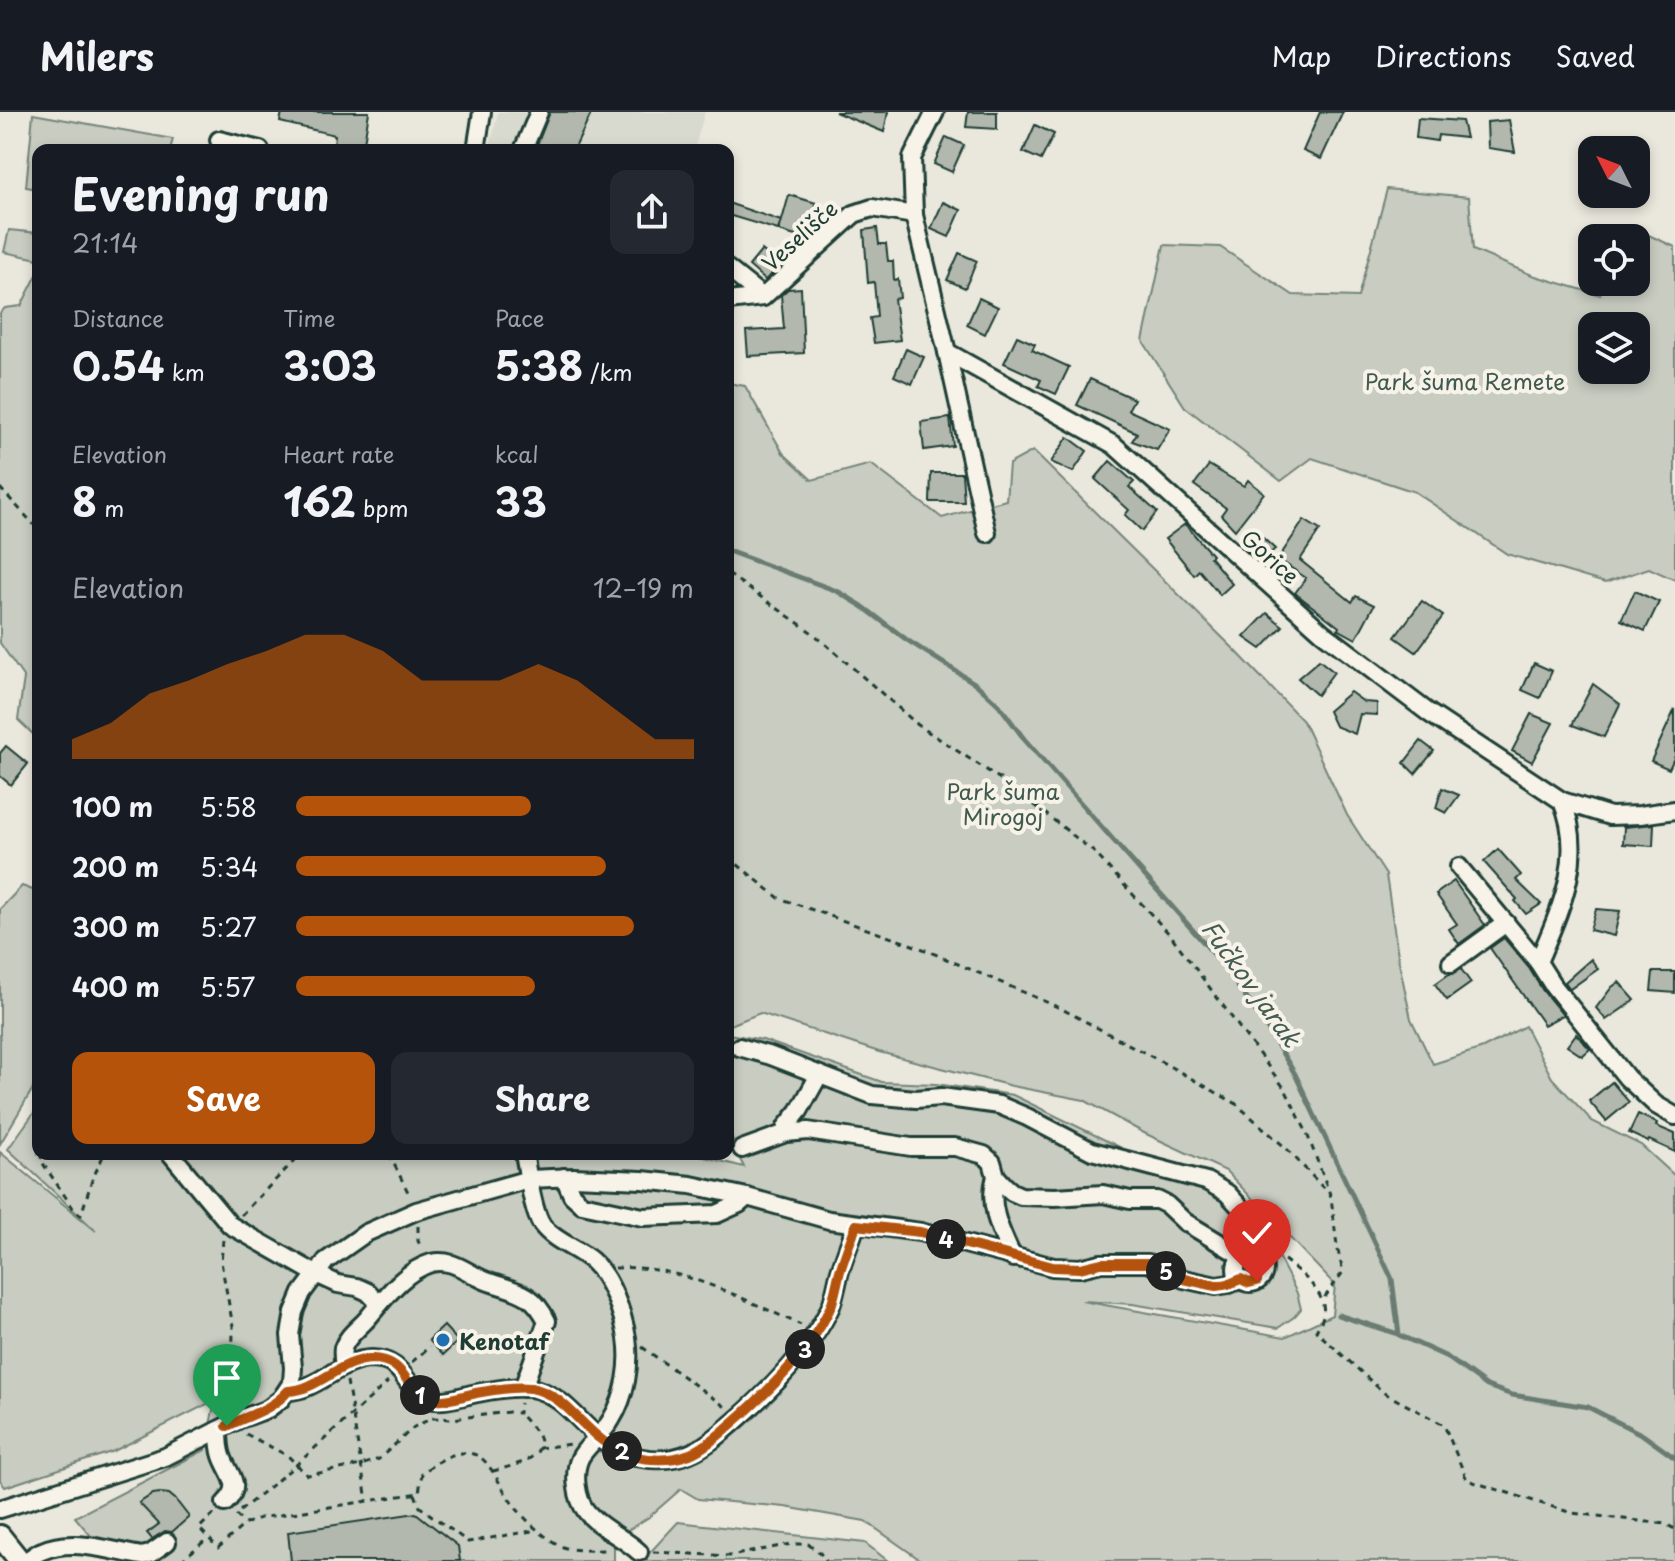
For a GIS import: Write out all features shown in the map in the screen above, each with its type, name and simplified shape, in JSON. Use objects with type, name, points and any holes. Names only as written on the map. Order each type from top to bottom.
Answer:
[{"type":"main road","points":[[0,1536],[23,1561]]},
{"type":"street","points":[[477,144],[482,112]]},
{"type":"street","points":[[526,144],[539,112]]},
{"type":"street","points":[[935,112],[912,158],[914,215],[987,533]]},
{"type":"street","points":[[219,140],[235,144]]},
{"type":"street","name":"Veselišče","points":[[734,301],[763,297],[854,214],[872,208],[914,215]]},
{"type":"street","name":"Veselišče","points":[[734,274],[763,297]]},
{"type":"street","name":"Gorice","points":[[947,352],[1114,445],[1322,632],[1429,713],[1562,801],[1610,816],[1668,811]]},
{"type":"street","points":[[1538,962],[1571,875],[1570,830],[1562,801]]},
{"type":"street","points":[[1459,867],[1538,962],[1627,1078],[1656,1105],[1675,1116]]},
{"type":"street","points":[[1451,963],[1506,923]]},
{"type":"street","points":[[739,1047],[872,1095],[916,1099],[941,1097],[999,1105],[1092,1151],[1206,1181],[1227,1193],[1251,1219],[1253,1255]]},
{"type":"street","points":[[786,1133],[786,1127],[799,1111],[819,1075]]},
{"type":"street","points":[[742,1149],[786,1133],[808,1131],[911,1147],[955,1147],[984,1155],[992,1162],[996,1176],[1012,1192],[1021,1196],[1103,1194],[1130,1200],[1157,1200],[1185,1222],[1253,1255],[1263,1262],[1262,1276],[1249,1283],[1241,1279],[1236,1268],[1238,1262],[1253,1255]]},
{"type":"street","points":[[176,1160],[230,1225],[316,1274],[368,1292],[379,1303]]},
{"type":"street","points":[[525,1160],[542,1224],[593,1262],[609,1284],[627,1336],[629,1363],[624,1391],[611,1420],[580,1458],[576,1479],[585,1510],[639,1552]]},
{"type":"street","points":[[996,1176],[993,1204],[996,1221],[1013,1258]]},
{"type":"street","points":[[0,1509],[165,1457],[268,1409],[281,1399],[292,1382],[290,1335],[294,1312],[302,1293],[326,1261],[382,1225],[416,1211],[529,1179],[564,1177],[691,1185],[829,1220],[920,1232],[1053,1267],[1148,1263],[1184,1279],[1216,1286],[1241,1279]]},
{"type":"street","points":[[564,1177],[572,1195],[582,1204],[643,1217],[717,1214],[747,1197]]},
{"type":"street","points":[[288,1391],[310,1386],[344,1366],[372,1359],[389,1362],[401,1371],[421,1396],[431,1400],[523,1388],[550,1394],[566,1406],[595,1440],[615,1449],[651,1459],[670,1459],[691,1453],[740,1417],[806,1348],[831,1306],[856,1225]]},
{"type":"street","points":[[344,1366],[342,1349],[379,1303],[408,1276],[429,1263],[445,1261],[530,1298],[542,1310],[547,1321],[523,1388]]},
{"type":"street","points":[[219,1430],[222,1457],[236,1486],[235,1493],[225,1503]]},
{"type":"street","points":[[23,1561],[43,1550],[79,1545],[142,1556],[167,1542]]},
{"type":"path","points":[[0,488],[32,523]]},
{"type":"path","points":[[734,578],[814,634],[918,725],[1008,784],[1094,852],[1172,937],[1285,1089],[1306,1131],[1331,1197],[1343,1272],[1322,1301]]},
{"type":"path","points":[[734,862],[779,898],[921,948],[1060,1008],[1162,1062],[1235,1103],[1286,1148],[1331,1197]]},
{"type":"path","points":[[41,1160],[81,1215],[101,1160]]},
{"type":"path","points":[[295,1160],[230,1225],[224,1238],[221,1262],[233,1326],[231,1381],[235,1422],[252,1438],[288,1456],[307,1475],[379,1459],[414,1427],[432,1418],[519,1413],[538,1436],[539,1448],[535,1455],[526,1460],[492,1471]]},
{"type":"path","points":[[1253,1255],[1274,1252],[1315,1285],[1324,1316],[1316,1331],[1384,1393],[1444,1425],[1467,1480],[1572,1513],[1665,1524],[1675,1529]]},
{"type":"path","points":[[600,1272],[619,1267],[673,1273],[732,1294],[815,1332]]},
{"type":"path","points":[[627,1336],[740,1417]]},
{"type":"path","points":[[245,1524],[236,1515],[430,1346]]},
{"type":"path","points":[[344,1366],[367,1501]]},
{"type":"path","points":[[519,1413],[523,1388]]},
{"type":"path","points":[[539,1448],[595,1440]]},
{"type":"path","points":[[225,1503],[199,1528],[218,1548],[245,1524],[260,1518],[419,1493],[422,1473],[441,1459],[461,1453],[479,1456],[517,1510],[538,1530],[566,1548],[610,1550]]},
{"type":"path","points":[[415,1494],[420,1507],[468,1542],[538,1530]]},
{"type":"path","points":[[181,1561],[208,1538]]},
{"type":"path","points":[[639,1552],[730,1558],[791,1544],[808,1544],[826,1561]]},
{"type":"path","points":[[187,1556],[192,1561]]},
{"type":"shaded area","points":[[498,112],[705,112],[696,144],[490,144]]},
{"type":"green space","points":[[33,114],[173,139],[172,144],[32,144],[32,188],[26,187]]},
{"type":"green space","name":"Park šuma Remete","points":[[1387,189],[1469,197],[1473,250],[1532,275],[1578,289],[1578,296],[1650,296],[1650,236],[1675,247],[1675,580],[1649,568],[1605,583],[1507,554],[1415,492],[1312,458],[1281,481],[1185,407],[1143,341],[1164,245],[1220,247],[1293,295],[1358,297]]},
{"type":"green space","points":[[9,230],[32,232],[32,258],[4,252]]},
{"type":"green space","points":[[32,285],[32,733],[18,720],[24,678],[0,643],[0,313],[5,308],[21,306]]},
{"type":"green space","name":"Park šuma Mirogoj","points":[[734,384],[745,386],[783,453],[812,480],[871,464],[942,518],[1006,500],[1009,464],[1033,451],[1303,721],[1347,815],[1386,875],[1411,1019],[1433,1064],[1483,1048],[1525,1026],[1552,1078],[1592,1121],[1641,1145],[1675,1176],[1675,1561],[922,1561],[865,1521],[785,1507],[698,1499],[681,1489],[649,1517],[612,1540],[614,1561],[112,1561],[75,1517],[205,1450],[215,1400],[114,1451],[5,1487],[0,1480],[0,1152],[96,1231],[8,1149],[32,1115],[32,1160],[716,1160],[744,1167],[734,1145],[734,1035],[763,1040],[882,1082],[936,1084],[1013,1095],[1148,1161],[1217,1180],[1252,1206],[1297,1293],[1301,1309],[1278,1328],[1132,1304],[1082,1301],[1285,1337],[1332,1315],[1335,1285],[1226,1171],[1144,1133],[1084,1100],[1012,1086],[879,1052],[760,1013],[734,1024]]},
{"type":"green space","points":[[22,886],[32,890],[32,1090],[0,1144],[0,909]]},
{"type":"green space","points":[[678,1522],[865,1543],[888,1561],[642,1561]]},
{"type":"building","points":[[282,112],[369,112],[364,144],[334,144],[335,135],[280,122]]},
{"type":"building","points":[[550,112],[592,112],[577,144],[537,144]]},
{"type":"building","points":[[835,112],[888,112],[884,132]]},
{"type":"building","points":[[968,112],[997,112],[997,129],[966,127]]},
{"type":"building","points":[[1320,112],[1343,112],[1321,159],[1303,151]]},
{"type":"building","points":[[1418,118],[1462,121],[1466,138],[1438,135],[1437,141],[1416,138]]},
{"type":"building","points":[[1509,120],[1515,152],[1488,148],[1487,122]]},
{"type":"building","points":[[1035,125],[1054,134],[1041,160],[1023,152]]},
{"type":"building","points":[[946,137],[964,145],[952,172],[934,164]]},
{"type":"building","points":[[789,195],[816,203],[805,239],[779,231]]},
{"type":"building","points":[[943,202],[961,210],[949,237],[931,229]]},
{"type":"building","points":[[734,205],[781,221],[778,230],[734,217]]},
{"type":"building","points":[[877,228],[879,244],[886,244],[888,261],[893,261],[894,280],[898,279],[900,298],[894,299],[900,340],[874,343],[870,318],[877,317],[874,282],[868,283],[864,230]]},
{"type":"building","points":[[762,250],[781,266],[765,280],[749,266]]},
{"type":"building","points":[[959,253],[977,261],[965,288],[947,280]]},
{"type":"building","points":[[801,288],[804,353],[748,356],[746,331],[784,329],[781,295],[788,289]]},
{"type":"building","points":[[979,298],[998,307],[985,334],[967,325]]},
{"type":"building","points":[[1017,336],[1035,344],[1032,350],[1069,367],[1056,394],[1038,386],[1041,380],[1004,363]]},
{"type":"building","points":[[906,349],[924,357],[912,384],[894,376]]},
{"type":"building","points":[[1090,379],[1134,399],[1128,410],[1170,429],[1157,450],[1132,441],[1137,433],[1077,405]]},
{"type":"building","points":[[950,418],[953,446],[924,450],[921,422]]},
{"type":"building","points":[[1068,437],[1087,451],[1073,472],[1051,462]]},
{"type":"building","points":[[1110,461],[1134,482],[1129,487],[1157,512],[1142,531],[1125,515],[1129,510],[1095,479]]},
{"type":"building","points":[[1209,465],[1244,486],[1248,480],[1264,493],[1235,530],[1221,515],[1226,508],[1194,485]]},
{"type":"building","points":[[931,473],[962,473],[964,502],[930,502]]},
{"type":"building","points":[[1304,520],[1320,530],[1300,560],[1352,602],[1356,596],[1374,605],[1356,639],[1338,629],[1295,593],[1306,578],[1278,559]]},
{"type":"building","points":[[1185,524],[1232,584],[1220,595],[1199,570],[1194,575],[1165,539]]},
{"type":"building","points":[[1263,538],[1275,549],[1260,562],[1250,553]]},
{"type":"building","points":[[1635,591],[1659,602],[1645,631],[1621,620]]},
{"type":"building","points":[[1422,601],[1443,616],[1416,652],[1395,637]]},
{"type":"building","points":[[1267,613],[1283,626],[1261,649],[1244,637]]},
{"type":"building","points":[[1319,660],[1334,672],[1317,695],[1298,678]]},
{"type":"building","points":[[1534,663],[1552,671],[1540,698],[1522,690]]},
{"type":"building","points":[[1593,684],[1620,704],[1604,737],[1572,725]]},
{"type":"building","points":[[1350,692],[1364,702],[1377,703],[1377,715],[1360,714],[1355,734],[1335,726],[1328,711]]},
{"type":"building","points":[[1675,709],[1675,756],[1669,769],[1651,761]]},
{"type":"building","points":[[1531,714],[1553,723],[1532,762],[1512,751]]},
{"type":"building","points":[[1421,741],[1434,751],[1415,774],[1404,763]]},
{"type":"building","points":[[6,746],[28,764],[11,785],[0,776],[0,753]]},
{"type":"building","points":[[1442,788],[1459,795],[1446,813],[1436,808]]},
{"type":"building","points":[[1654,824],[1653,846],[1623,844],[1624,827]]},
{"type":"building","points":[[1498,849],[1521,875],[1516,880],[1541,904],[1526,914],[1515,901],[1517,899],[1484,862]]},
{"type":"building","points":[[1454,881],[1485,925],[1459,944],[1449,929],[1457,924],[1436,894]]},
{"type":"building","points":[[1596,909],[1620,911],[1614,936],[1590,930]]},
{"type":"building","points":[[1504,938],[1563,1015],[1544,1025],[1490,948]]},
{"type":"building","points":[[1591,959],[1598,969],[1570,989],[1565,982]]},
{"type":"building","points":[[1461,969],[1471,983],[1447,1000],[1435,984]]},
{"type":"building","points":[[1653,972],[1675,972],[1675,993],[1651,991]]},
{"type":"building","points":[[1619,982],[1635,1000],[1606,1020],[1596,1008]]},
{"type":"building","points":[[1576,1034],[1590,1049],[1582,1056],[1567,1046]]},
{"type":"building","points":[[1612,1082],[1629,1102],[1606,1121],[1589,1101]]},
{"type":"building","points":[[1638,1114],[1675,1134],[1675,1152],[1629,1133]]},
{"type":"building","name":"Kenotaf","points":[[444,1326],[458,1341],[443,1355],[429,1340]]},
{"type":"building","points":[[160,1493],[169,1494],[189,1517],[172,1532],[165,1531],[152,1539],[147,1533],[159,1524],[139,1503]]},
{"type":"building","points":[[416,1513],[458,1546],[460,1561],[291,1561],[288,1532]]},
{"type":"waterway","name":"Fučkov jarak","points":[[734,553],[837,591],[976,684],[999,705],[1025,740],[1220,961],[1295,1074],[1392,1279],[1399,1335],[1447,1357],[1487,1386],[1512,1395],[1588,1407],[1643,1435],[1675,1458]]},
{"type":"waterway","points":[[1338,1315],[1398,1334]]},
{"type":"place","name":"Kenotaf","points":[[443,1340]]},
{"type":"route","points":[[227,1426],[268,1409],[288,1391],[310,1386],[340,1367],[372,1359],[389,1362],[401,1371],[421,1396],[431,1400],[479,1392],[533,1389],[550,1394],[615,1449],[651,1459],[670,1459],[691,1453],[716,1437],[761,1398],[806,1348],[831,1306],[856,1225],[920,1232],[1053,1267],[1148,1263],[1184,1279],[1216,1286],[1241,1279],[1249,1283],[1257,1281]]}]
